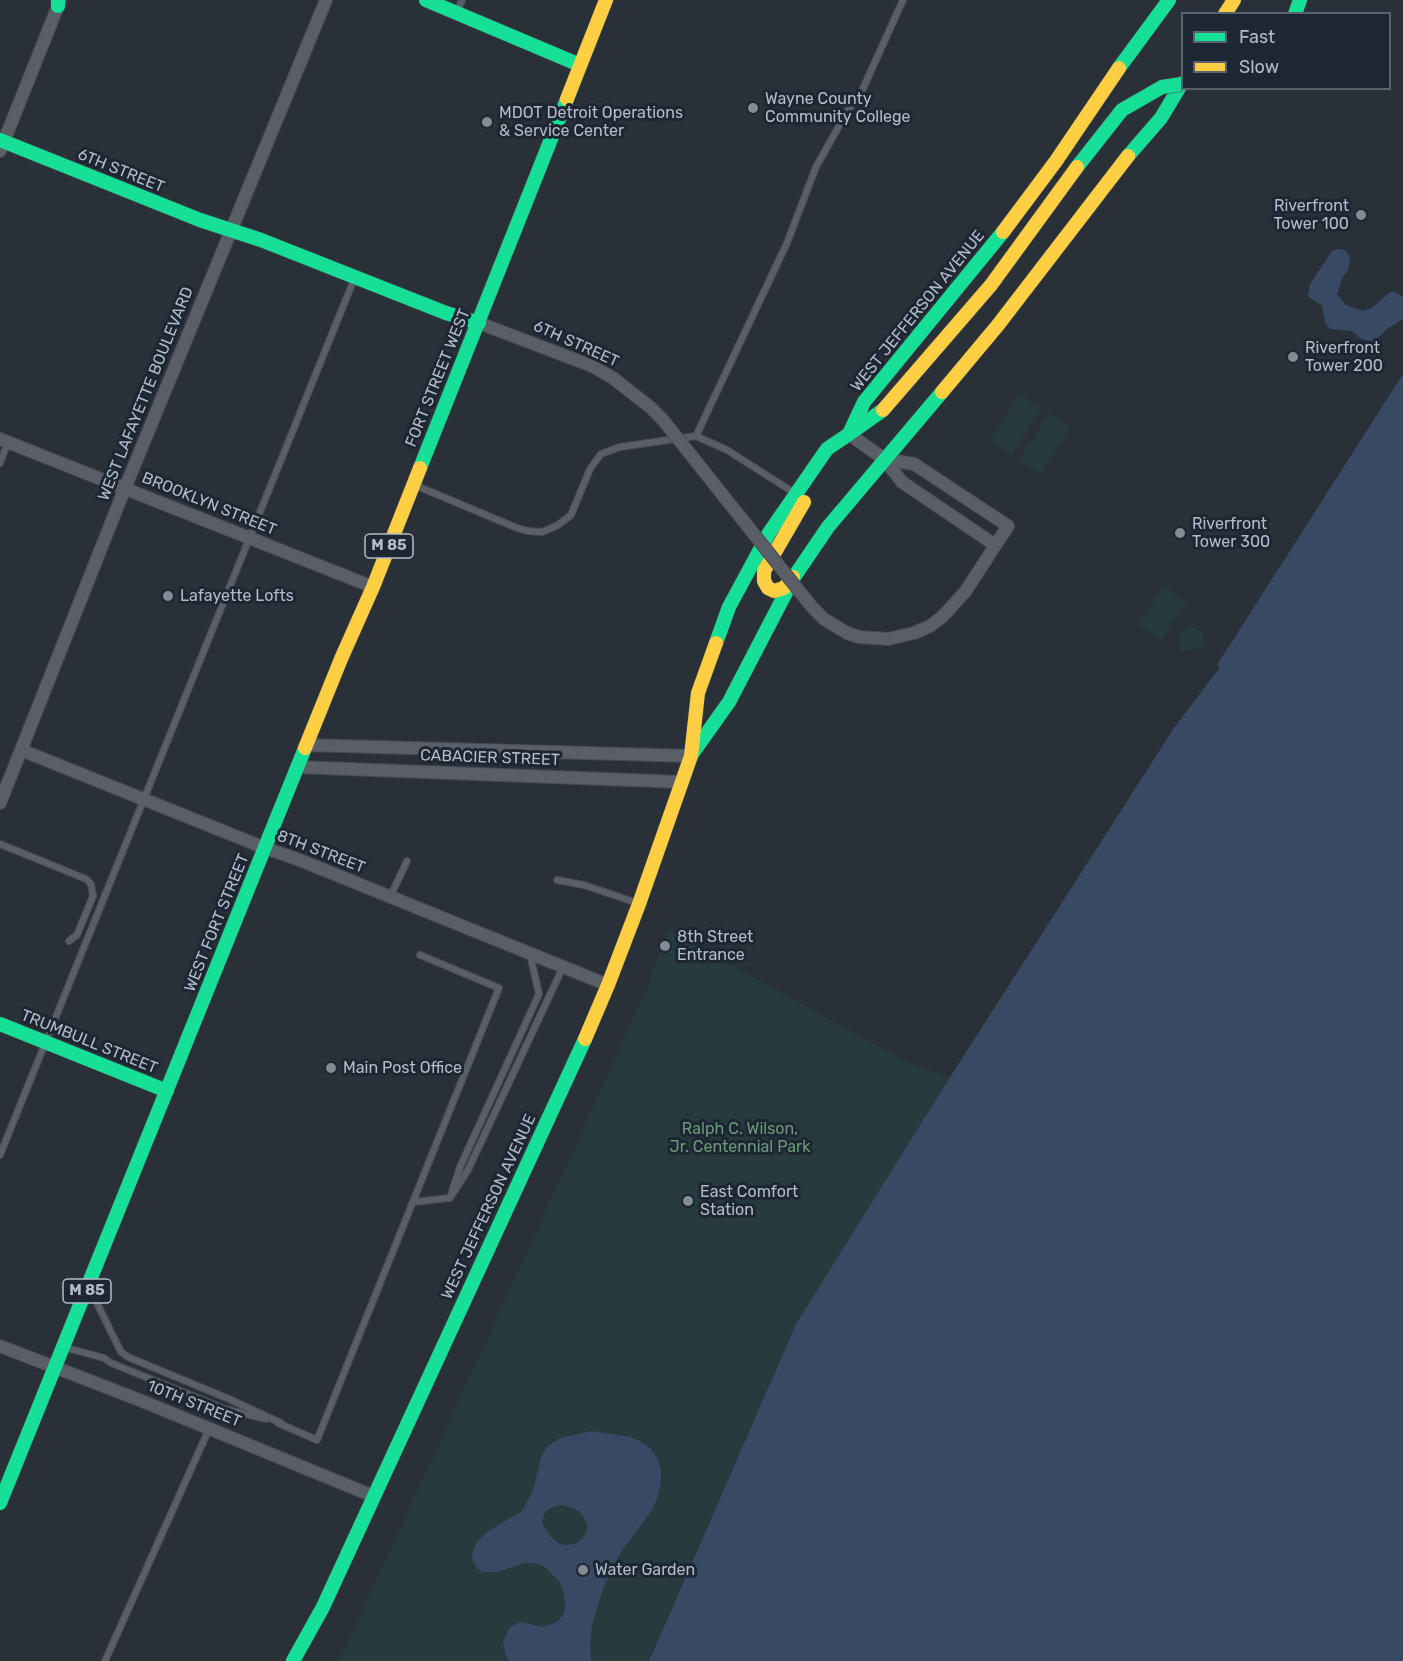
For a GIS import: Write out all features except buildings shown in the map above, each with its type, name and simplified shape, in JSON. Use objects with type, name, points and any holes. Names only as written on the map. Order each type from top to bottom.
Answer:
[{"type":"main road","points":[[426,0],[460,6],[580,65]]},
{"type":"main road","name":"FORT STREET WEST","points":[[297,767],[373,587],[606,0]]},
{"type":"main road","name":"WEST JEFFERSON AVENUE","points":[[293,1661],[323,1606],[608,985],[639,904],[690,756],[698,693],[729,607],[769,533],[827,449],[849,435],[864,402],[994,245],[1169,0]]},
{"type":"main road","points":[[849,435],[884,410],[991,285],[1090,149],[1122,110],[1162,87],[1181,83]]},
{"type":"main road","name":"WEST JEFFERSON AVENUE","points":[[690,756],[729,702],[794,577],[828,527],[998,325],[1123,162],[1161,118],[1181,85]]},
{"type":"main road","name":"6TH STREET","points":[[1,144],[200,220],[261,240],[448,314],[478,323]]},
{"type":"main road","points":[[794,577],[784,588],[774,591],[768,588],[764,581],[764,571],[806,500],[817,465]]},
{"type":"main road","name":"WEST FORT STREET","points":[[167,1091],[297,767]]},
{"type":"main road","name":"TRUMBULL STREET","points":[[0,1024],[167,1091]]},
{"type":"main road","name":"M 85","points":[[0,1503],[167,1091]]},
{"type":"street","name":"WEST LAFAYETTE BOULEVARD","points":[[0,803],[125,488],[326,0]]},
{"type":"street","points":[[1,144],[59,2]]},
{"type":"street","name":"6TH STREET","points":[[478,323],[592,366],[613,378],[663,420],[812,608],[824,619],[847,633],[859,637],[888,639],[914,633],[942,617],[965,592],[1008,526],[914,464],[884,459]]},
{"type":"street","points":[[849,435],[884,459],[902,482],[995,545]]},
{"type":"street","name":"BROOKLYN STREET","points":[[4,440],[373,587]]},
{"type":"street","name":"CABACIER STREET","points":[[306,745],[690,756]]},
{"type":"street","name":"8TH STREET","points":[[21,750],[608,985]]},
{"type":"street","name":"CABACIER STREET","points":[[297,767],[681,782]]},
{"type":"street","name":"10TH STREET","points":[[0,1346],[374,1496]]},
{"type":"lane","points":[[696,436],[787,243],[816,167],[848,110],[861,93],[903,0]]},
{"type":"lane","points":[[0,1155],[355,276]]},
{"type":"lane","points":[[414,485],[517,528],[542,532],[558,525],[570,514],[591,469],[601,454],[620,447],[696,436],[727,450],[796,494]]},
{"type":"lane","points":[[0,463],[4,440]]},
{"type":"lane","points":[[0,844],[86,879],[91,884],[93,896],[77,934],[69,941]]},
{"type":"lane","points":[[390,897],[407,861]]},
{"type":"lane","points":[[557,880],[584,885],[639,904]]},
{"type":"lane","points":[[450,1198],[460,1167],[539,994],[530,953]]},
{"type":"lane","points":[[65,1347],[104,1358],[111,1363],[225,1408],[278,1423],[317,1440],[499,988],[420,955]]},
{"type":"lane","points":[[450,1198],[468,1170],[563,967]]},
{"type":"lane","points":[[413,1202],[450,1198]]},
{"type":"lane","points":[[89,1287],[121,1352],[281,1423],[278,1423]]},
{"type":"lane","points":[[105,1661],[209,1429]]},
{"type":"green space","points":[[1019,394],[1041,408],[1012,455],[990,441]]},
{"type":"green space","points":[[1049,413],[1071,427],[1041,474],[1019,460]]},
{"type":"green space","points":[[1163,586],[1186,602],[1161,640],[1138,624]]},
{"type":"green space","points":[[1191,626],[1202,633],[1205,647],[1181,652],[1178,639],[1184,628]]},
{"type":"green space","name":"Ralph C. Wilson, Jr. Centennial Park","points":[[668,930],[907,1062],[950,1077],[796,1324],[648,1661],[338,1661],[580,1137],[648,985]]},
{"type":"water","points":[[1345,250],[1350,257],[1349,268],[1337,294],[1346,305],[1363,311],[1372,308],[1390,292],[1403,297],[1403,319],[1372,342],[1361,339],[1352,331],[1330,329],[1325,323],[1322,306],[1308,296],[1310,284],[1332,251]]},
{"type":"water","points":[[1403,374],[1403,1661],[649,1661],[796,1324],[950,1077],[1174,728],[1220,667],[1217,665]]},
{"type":"water","points":[[592,1431],[631,1437],[642,1442],[650,1448],[661,1469],[658,1496],[652,1510],[619,1555],[603,1589],[592,1625],[591,1661],[509,1661],[505,1654],[503,1641],[510,1627],[520,1622],[544,1627],[557,1622],[563,1615],[564,1594],[560,1582],[544,1566],[524,1563],[497,1572],[482,1572],[472,1559],[473,1550],[478,1541],[490,1530],[522,1511],[533,1491],[541,1457],[547,1447],[560,1438]],"holes":[[[561,1505],[574,1508],[581,1513],[587,1524],[587,1531],[575,1544],[559,1544],[551,1537],[542,1523],[545,1512]]]},
{"type":"traffic: fast","points":[[58,0],[58,6]]},
{"type":"traffic: fast","points":[[426,0],[580,65]]},
{"type":"traffic: fast","points":[[1119,68],[1169,0]]},
{"type":"traffic: fast","points":[[1296,12],[1300,0]]},
{"type":"traffic: fast","points":[[1077,167],[1122,110],[1162,87],[1181,84]]},
{"type":"traffic: fast","points":[[1128,156],[1161,118],[1181,85]]},
{"type":"traffic: fast","points":[[420,468],[567,99]]},
{"type":"traffic: fast","points":[[0,140],[200,220],[261,240],[446,313],[479,323]]},
{"type":"traffic: fast","points":[[716,643],[729,607],[769,533],[827,449],[849,434],[864,402],[1003,232]]},
{"type":"traffic: fast","points":[[692,754],[729,702],[794,577],[828,527],[942,392]]},
{"type":"traffic: fast","points":[[849,434],[883,410]]},
{"type":"traffic: fast","points":[[0,1503],[305,748]]},
{"type":"traffic: fast","points":[[0,1024],[167,1091]]},
{"type":"traffic: fast","points":[[293,1661],[323,1607],[585,1039]]},
{"type":"traffic: slow","points":[[567,99],[606,0]]},
{"type":"traffic: slow","points":[[1226,12],[1234,0]]},
{"type":"traffic: slow","points":[[1003,232],[1056,161],[1119,68]]},
{"type":"traffic: slow","points":[[942,392],[998,325],[1128,156]]},
{"type":"traffic: slow","points":[[883,410],[991,285],[1077,167]]},
{"type":"traffic: slow","points":[[305,748],[420,468]]},
{"type":"traffic: slow","points":[[793,577],[784,588],[774,591],[768,588],[764,581],[764,571],[804,502]]},
{"type":"traffic: slow","points":[[585,1039],[639,904],[691,756],[698,693],[716,643]]},
{"type":"place","name":"Wayne County Community College","points":[[753,108]]},
{"type":"place","name":"MDOT Detroit Operations & Service Center","points":[[487,122]]},
{"type":"place","name":"Riverfront Tower 100","points":[[1361,215]]},
{"type":"place","name":"Riverfront Tower 200","points":[[1293,357]]},
{"type":"place","name":"Riverfront Tower 300","points":[[1180,533]]},
{"type":"place","name":"Lafayette Lofts","points":[[168,596]]},
{"type":"place","name":"8th Street Entrance","points":[[665,946]]},
{"type":"place","name":"Main Post Office","points":[[331,1068]]},
{"type":"place","name":"East Comfort Station","points":[[688,1201]]},
{"type":"place","name":"Water Garden","points":[[583,1570]]}]
